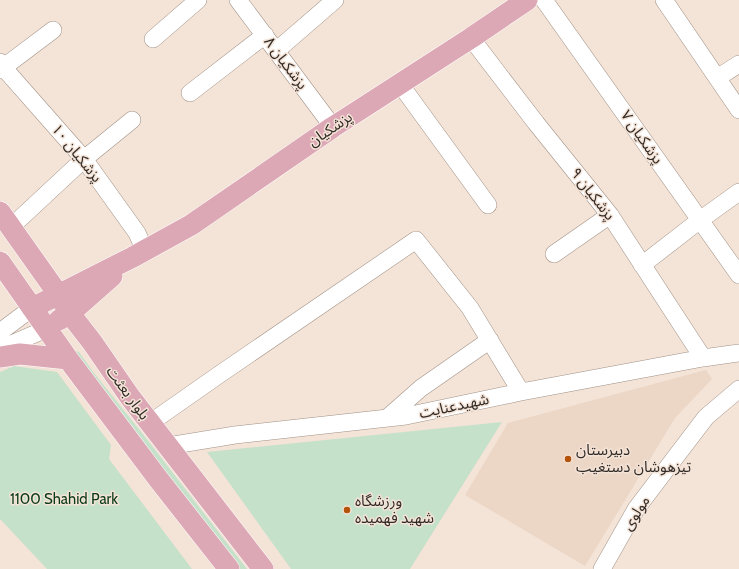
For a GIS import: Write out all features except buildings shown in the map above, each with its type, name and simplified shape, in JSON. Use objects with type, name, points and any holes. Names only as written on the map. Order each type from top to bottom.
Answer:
[{"type":"main road","name":"پزشکیان","points":[[32,308],[139,254],[190,225],[333,126],[471,38],[527,0]]},
{"type":"main road","name":"بلوار بعثت","points":[[6,220],[126,392],[263,569]]},
{"type":"main road","name":"پزشکیان","points":[[46,329],[70,313],[139,254]]},
{"type":"main road","name":"بلوار بعثت","points":[[0,262],[68,359],[159,480],[229,569]]},
{"type":"main road","points":[[0,357],[20,354],[68,359]]},
{"type":"street","points":[[153,39],[198,0]]},
{"type":"street","name":"پزشکیان ۸","points":[[238,0],[333,126]]},
{"type":"street","points":[[276,51],[336,0]]},
{"type":"street","name":"پزشکیان ۷","points":[[544,0],[739,275]]},
{"type":"street","points":[[664,0],[739,110]]},
{"type":"street","points":[[1,66],[53,30]]},
{"type":"street","points":[[190,93],[264,36]]},
{"type":"street","name":"پزشکیان ۹","points":[[471,38],[536,123],[610,215],[703,358]]},
{"type":"street","points":[[717,78],[739,64]]},
{"type":"street","name":"پزشکیان ۱۰","points":[[1,66],[84,159],[137,233],[139,254]]},
{"type":"street","points":[[400,84],[488,205]]},
{"type":"street","points":[[6,220],[132,120]]},
{"type":"street","points":[[642,265],[739,192]]},
{"type":"street","points":[[554,254],[610,215]]},
{"type":"street","points":[[150,423],[226,369],[416,240],[470,308],[521,392]]},
{"type":"street","points":[[0,332],[32,308]]},
{"type":"street","points":[[0,349],[46,329]]},
{"type":"street","points":[[387,418],[421,388],[490,340]]},
{"type":"street","name":"شهیدعنایت","points":[[168,446],[235,435],[406,416],[521,392],[703,358],[739,353]]},
{"type":"street","name":"مولوی","points":[[602,569],[636,509],[706,417],[739,389]]},
{"type":"shaded area","name":"دبیرستان تیزهوشان دستغيب","points":[[706,370],[712,379],[675,418],[585,566],[465,495],[508,423]]},
{"type":"green space","points":[[76,351],[79,352],[247,569],[238,569],[74,354]]},
{"type":"green space","name":"1100 Shahid Park","points":[[14,366],[57,372],[111,445],[109,459],[192,569],[47,569],[0,519],[0,372]]},
{"type":"green space","name":"ورزشگاه شهید فهمیده","points":[[502,422],[410,569],[291,569],[207,452]]},
{"type":"place","name":"دبیرستان تیزهوشان دستغيب","points":[[568,459]]},
{"type":"place","name":"ورزشگاه شهید فهمیده","points":[[347,510]]}]
